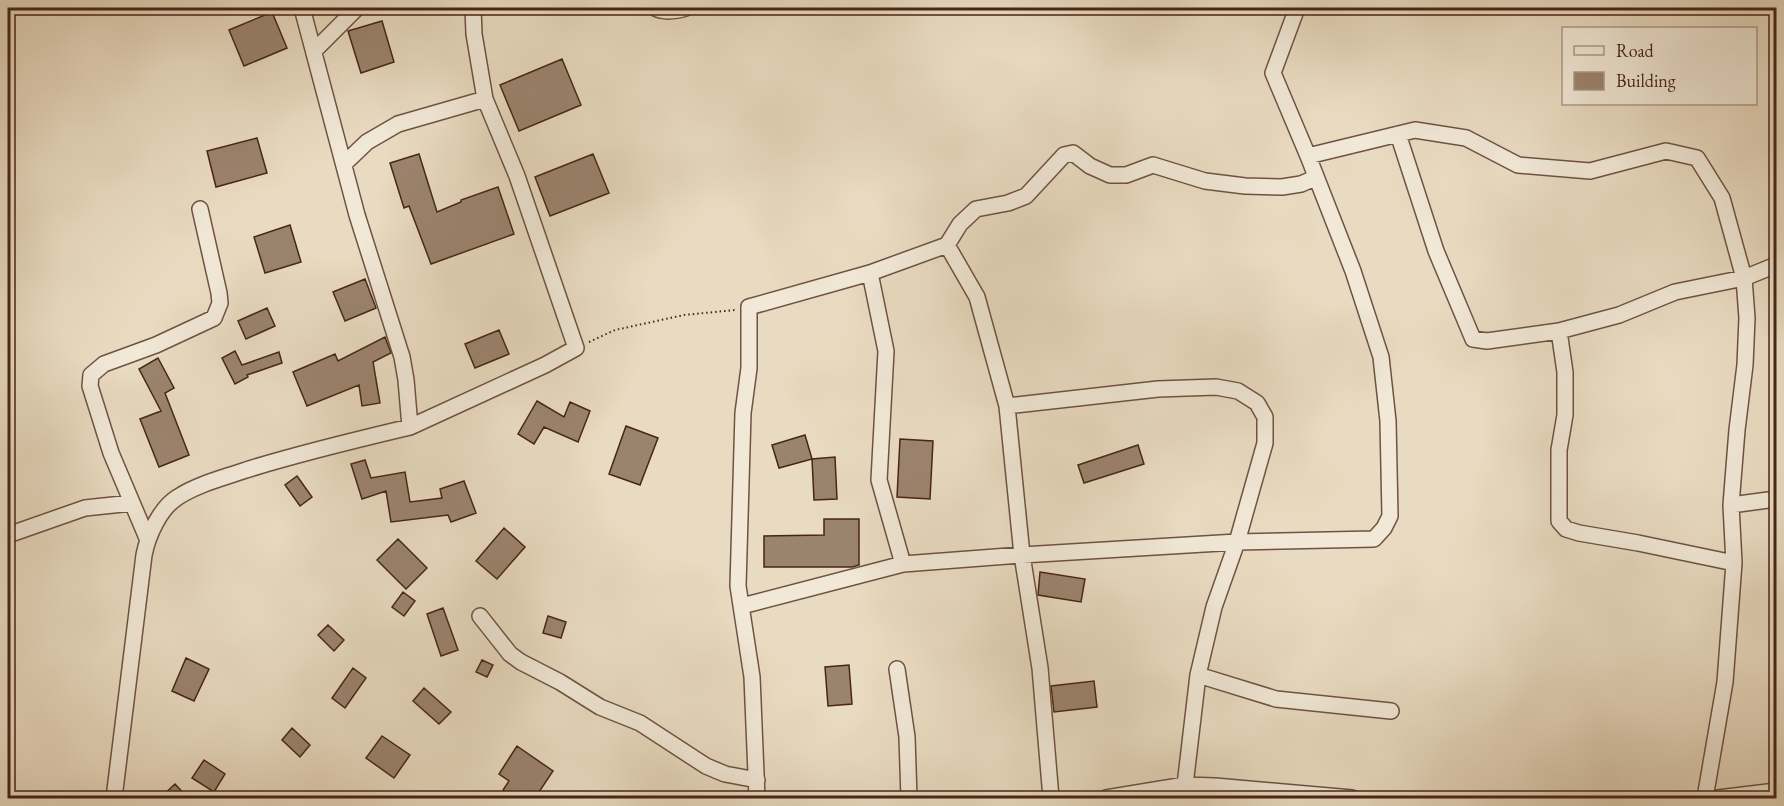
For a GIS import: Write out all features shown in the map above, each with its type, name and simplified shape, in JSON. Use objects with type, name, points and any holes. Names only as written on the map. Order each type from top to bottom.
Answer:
[{"type":"street","points":[[303,8],[361,226],[402,357],[410,427]]},
{"type":"street","points":[[314,51],[357,8]]},
{"type":"street","points":[[114,798],[147,538],[167,506],[177,497],[212,481],[314,450],[410,427],[545,365],[576,348],[517,176],[485,99],[475,44],[473,8]]},
{"type":"street","points":[[655,8],[660,11],[686,8]]},
{"type":"street","points":[[742,606],[903,564],[1236,543],[1374,539],[1384,528],[1390,516],[1388,421],[1381,357],[1353,271],[1273,73],[1297,8]]},
{"type":"street","points":[[344,164],[367,142],[398,124],[485,99]]},
{"type":"street","points":[[1308,156],[1415,130],[1466,138],[1518,165],[1590,171],[1666,152],[1697,158],[1722,198],[1744,278],[1745,364],[1731,505],[1734,563],[1725,682],[1705,798]]},
{"type":"street","points":[[1398,134],[1436,251],[1473,339],[1487,341],[1559,331],[1619,315],[1675,292],[1744,278],[1776,265]]},
{"type":"street","points":[[757,798],[752,677],[738,586],[742,413],[749,368],[749,307],[870,273],[947,245],[960,224],[976,209],[1008,203],[1026,196],[1064,155],[1073,153],[1090,166],[1110,175],[1126,175],[1153,165],[1205,181],[1245,186],[1282,188],[1315,178]]},
{"type":"street","points":[[147,538],[111,453],[90,386],[91,375],[104,363],[156,345],[214,318],[219,303],[219,293],[200,209]]},
{"type":"street","points":[[947,245],[977,297],[1007,406],[1022,555],[1040,668],[1051,798]]},
{"type":"street","points":[[870,273],[886,351],[879,480],[903,564]]},
{"type":"street","points":[[1559,331],[1565,372],[1565,415],[1559,450],[1559,521],[1566,529],[1579,533],[1734,563]]},
{"type":"street","points":[[1007,406],[1158,389],[1216,387],[1238,391],[1257,403],[1265,417],[1265,443],[1236,543],[1214,607],[1198,675],[1185,785]]},
{"type":"street","points":[[1731,505],[1776,499]]},
{"type":"street","points":[[8,535],[85,508],[132,503]]},
{"type":"street","points":[[480,616],[510,654],[521,662],[560,682],[600,707],[639,723],[706,766],[725,774],[757,780]]},
{"type":"street","points":[[897,669],[907,737],[909,798]]},
{"type":"street","points":[[1198,675],[1276,699],[1391,711]]},
{"type":"street","points":[[1106,798],[1185,785],[1214,792],[1352,798]]},
{"type":"street","points":[[1718,798],[1776,791]]},
{"type":"path","points":[[576,348],[615,330],[684,315],[749,307]]},
{"type":"building","points":[[272,12],[287,48],[244,66],[229,30]]},
{"type":"building","points":[[382,21],[394,62],[361,73],[348,31]]},
{"type":"building","points":[[562,59],[581,105],[519,131],[500,85]]},
{"type":"building","points":[[257,138],[267,173],[216,187],[207,151]]},
{"type":"building","points":[[419,154],[437,212],[461,200],[498,187],[514,234],[431,264],[409,206],[404,208],[390,163]]},
{"type":"building","points":[[593,154],[609,193],[550,216],[535,177]]},
{"type":"building","points":[[290,225],[301,262],[265,273],[254,237]]},
{"type":"building","points":[[365,279],[376,308],[345,321],[333,292]]},
{"type":"building","points":[[267,308],[275,326],[246,339],[238,321]]},
{"type":"building","points":[[499,330],[509,354],[475,368],[465,344]]},
{"type":"building","points":[[385,337],[391,353],[373,362],[380,403],[362,406],[359,385],[307,406],[293,372],[335,354],[338,361]]},
{"type":"building","points":[[235,351],[242,365],[279,352],[282,363],[247,375],[248,377],[235,384],[222,358]]},
{"type":"building","points":[[158,358],[174,388],[165,393],[189,455],[159,467],[140,419],[161,411],[139,369]]},
{"type":"building","points":[[537,401],[564,417],[570,402],[590,411],[578,442],[544,427],[534,444],[518,434]]},
{"type":"building","points":[[626,426],[658,438],[640,485],[609,474]]},
{"type":"building","points":[[805,435],[812,459],[779,468],[772,445]]},
{"type":"building","points":[[900,439],[933,441],[930,499],[897,497]]},
{"type":"building","points":[[1138,445],[1144,464],[1084,483],[1078,465]]},
{"type":"building","points":[[835,457],[837,499],[814,500],[812,459]]},
{"type":"building","points":[[365,460],[371,478],[405,472],[410,502],[442,498],[440,489],[464,481],[476,513],[451,522],[448,515],[391,522],[386,491],[362,499],[351,464]]},
{"type":"building","points":[[297,476],[312,497],[300,506],[285,485]]},
{"type":"building","points":[[824,519],[859,519],[859,565],[852,567],[764,567],[764,536],[824,535]]},
{"type":"building","points":[[504,528],[525,547],[497,579],[476,561]]},
{"type":"building","points":[[398,539],[427,568],[406,589],[377,560]]},
{"type":"building","points":[[1040,572],[1085,579],[1081,602],[1038,595]]},
{"type":"building","points":[[403,592],[415,601],[404,616],[392,607]]},
{"type":"building","points":[[443,608],[458,650],[441,656],[427,614]]},
{"type":"building","points":[[548,616],[566,622],[561,638],[543,633]]},
{"type":"building","points":[[328,625],[344,640],[334,651],[318,635]]},
{"type":"building","points":[[186,658],[209,669],[194,701],[172,691]]},
{"type":"building","points":[[482,660],[493,665],[487,677],[476,672]]},
{"type":"building","points":[[849,665],[852,704],[828,706],[825,667]]},
{"type":"building","points":[[353,668],[366,678],[345,708],[332,698]]},
{"type":"building","points":[[1094,681],[1097,707],[1054,712],[1051,686]]},
{"type":"building","points":[[424,688],[451,712],[439,724],[413,701]]},
{"type":"building","points":[[292,728],[310,745],[300,757],[282,740]]},
{"type":"building","points":[[382,736],[410,755],[394,778],[366,758]]},
{"type":"building","points":[[517,746],[553,771],[535,798],[515,798],[503,790],[509,781],[499,774]]},
{"type":"building","points":[[204,760],[225,774],[214,792],[192,778]]},
{"type":"building","points":[[175,784],[188,798],[160,798]]}]
